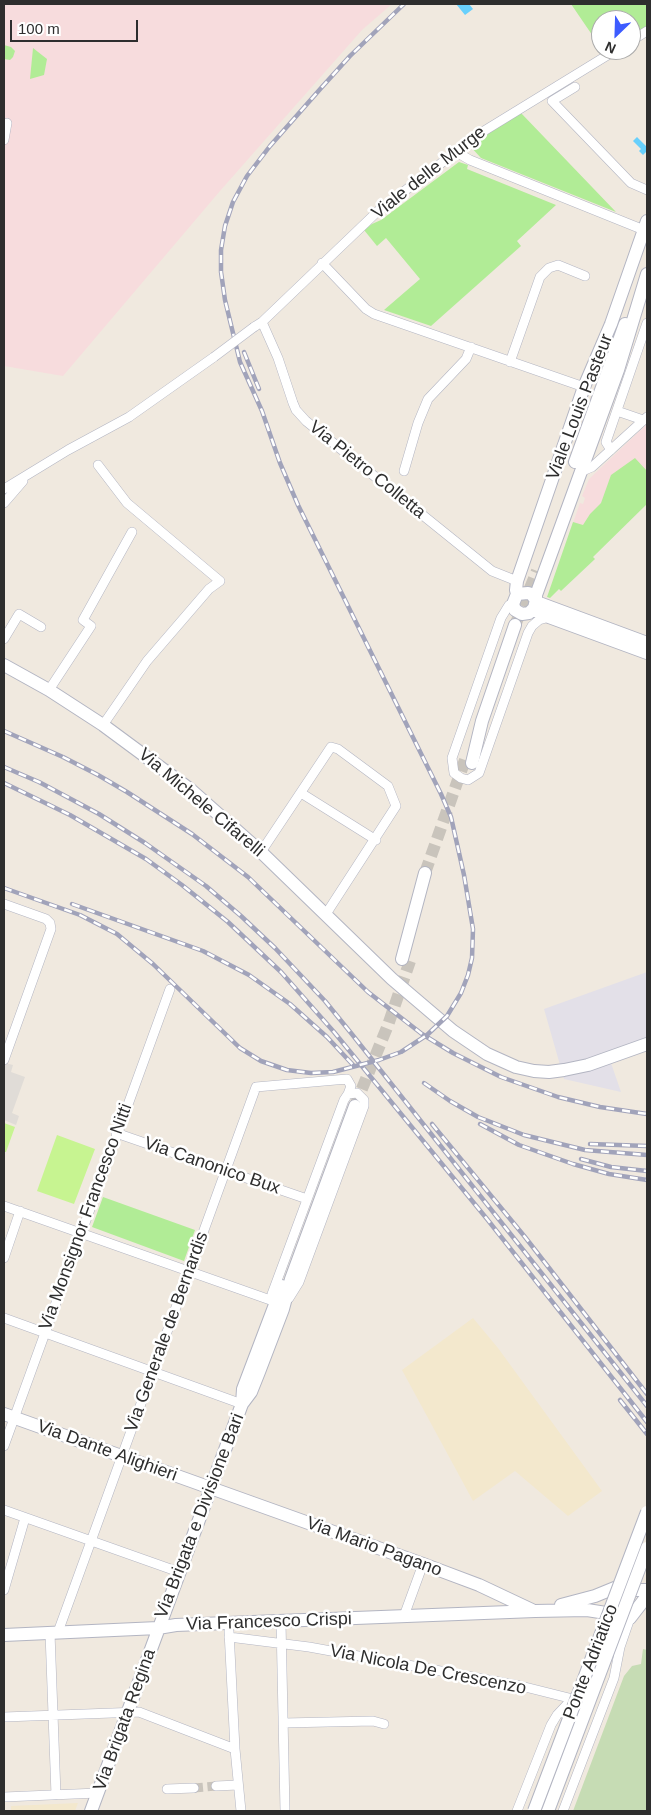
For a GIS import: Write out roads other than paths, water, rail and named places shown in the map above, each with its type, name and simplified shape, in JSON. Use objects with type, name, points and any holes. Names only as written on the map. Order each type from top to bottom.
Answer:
[{"type":"main road","name":"Viale Louis Pasteur","points":[[516,593],[584,387],[612,324],[646,226]]},
{"type":"main road","name":"Viale Louis Pasteur","points":[[477,747],[489,723],[522,624],[532,608],[618,370],[647,275]]},
{"type":"main road","points":[[612,324],[534,570],[626,321],[647,275]]},
{"type":"main road","points":[[532,608],[525,614],[518,613],[516,593],[528,592],[532,608],[549,617],[647,653]]},
{"type":"main road","points":[[532,608],[647,643]]},
{"type":"main road","points":[[512,624],[482,721],[477,747],[468,761],[476,718],[512,624]]},
{"type":"main road","name":"Via Michele Cifarelli","points":[[4,665],[49,690],[103,725],[191,790],[261,852],[379,966],[470,1044],[501,1061],[525,1069],[549,1072],[588,1065],[647,1044]]},
{"type":"main road","points":[[406,960],[430,874]]},
{"type":"main road","points":[[242,1404],[251,1392],[279,1305],[291,1279],[351,1101]]},
{"type":"main road","name":"Via Brigata e Divisione Bari","points":[[158,1628],[242,1404]]},
{"type":"main road","name":"Via Dante Alighieri","points":[[9,1416],[211,1488]]},
{"type":"main road","name":"Via Mario Pagano","points":[[211,1488],[423,1564],[488,1589],[535,1611]]},
{"type":"main road","name":"Ponte Adriatico","points":[[534,1811],[647,1512]]},
{"type":"main road","name":"Ponte Adriatico","points":[[548,1811],[647,1548]]},
{"type":"main road","points":[[647,1590],[632,1590],[620,1587],[609,1591],[604,1602],[606,1613],[612,1619],[617,1620],[633,1614],[647,1596]]},
{"type":"main road","points":[[632,1590],[637,1600],[633,1614]]},
{"type":"main road","name":"Via Francesco Crispi","points":[[535,1611],[587,1599],[609,1591]]},
{"type":"main road","name":"Via Francesco Crispi","points":[[4,1634],[158,1628],[176,1625],[535,1611],[587,1610],[606,1613]]},
{"type":"main road","name":"Via Brigata Regina","points":[[91,1811],[158,1628]]},
{"type":"street","name":"Viale delle Murge","points":[[32,472],[129,417],[262,322],[378,210],[448,158],[458,153],[466,142],[600,60]]},
{"type":"street","points":[[575,88],[549,103],[633,184],[647,190]]},
{"type":"street","points":[[4,140],[6,123]]},
{"type":"street","points":[[458,153],[470,160],[646,226]]},
{"type":"street","points":[[322,263],[366,309],[374,314],[584,387]]},
{"type":"street","points":[[510,362],[540,277],[549,268],[558,265],[585,276]]},
{"type":"street","name":"Via Pietro Colletta","points":[[262,322],[278,358],[296,410],[306,421],[492,571],[516,593]]},
{"type":"street","points":[[611,450],[606,442],[647,324]]},
{"type":"street","points":[[404,471],[418,423],[428,399],[466,358],[471,348]]},
{"type":"street","points":[[617,411],[645,419]]},
{"type":"street","points":[[580,472],[592,467],[645,419]]},
{"type":"street","points":[[98,465],[127,503],[220,580],[209,589],[147,661],[103,725]]},
{"type":"street","points":[[4,489],[32,472]]},
{"type":"street","points":[[4,503],[32,472]]},
{"type":"street","points":[[49,690],[91,626],[83,620],[132,532]]},
{"type":"street","name":"Viale Louis Pasteur","points":[[516,593],[501,618],[452,758],[454,773],[461,778],[468,780],[479,773],[528,633],[539,620],[549,617]]},
{"type":"street","points":[[4,639],[19,614],[41,627]]},
{"type":"street","points":[[261,852],[331,747],[338,749],[388,786],[396,806],[376,840],[326,914]]},
{"type":"street","points":[[301,793],[376,840]]},
{"type":"street","points":[[4,904],[46,919],[51,929],[4,1060]]},
{"type":"street","name":"Via Monsignor Francesco Nitti","points":[[4,1446],[9,1416],[44,1333],[170,989]]},
{"type":"street","name":"Via Generale de Bernardis","points":[[54,1632],[91,1541],[256,1087],[347,1079],[351,1086],[351,1101]]},
{"type":"street","points":[[279,1305],[272,1294],[344,1100],[351,1101]]},
{"type":"street","name":"Via Canonico Bux","points":[[116,1133],[307,1199]]},
{"type":"street","points":[[4,1206],[190,1271],[279,1305]]},
{"type":"street","points":[[4,1258],[20,1211]]},
{"type":"street","points":[[4,1318],[242,1404]]},
{"type":"street","points":[[4,1510],[179,1572]]},
{"type":"street","points":[[4,1590],[25,1518]]},
{"type":"street","points":[[404,1616],[423,1564]]},
{"type":"street","points":[[518,1811],[551,1725],[557,1715],[573,1699],[606,1613]]},
{"type":"street","points":[[563,1811],[614,1678],[620,1647],[633,1614]]},
{"type":"street","points":[[281,1622],[285,1811]]},
{"type":"street","points":[[228,1624],[240,1811]]},
{"type":"street","points":[[54,1632],[53,1714],[56,1795]]},
{"type":"street","name":"Via Nicola De Crescenzo","points":[[229,1637],[309,1647],[521,1686],[573,1699]]},
{"type":"street","points":[[4,1717],[139,1712],[235,1749]]},
{"type":"street","points":[[284,1723],[373,1721],[384,1724]]},
{"type":"street","points":[[551,1725],[552,1735],[567,1744],[583,1744],[591,1738]]},
{"type":"street","points":[[533,1772],[543,1764],[558,1768],[571,1776],[572,1788]]},
{"type":"street","points":[[216,1786],[238,1785]]},
{"type":"street","points":[[167,1789],[194,1788]]},
{"type":"street","points":[[4,1797],[98,1793]]},
{"type":"water","points":[[456,4],[469,4],[473,9],[465,15]]},
{"type":"water","points":[[637,137],[647,147],[647,151],[643,155],[639,151],[641,149],[633,141]]},
{"type":"tunnel","points":[[516,623],[537,571]]},
{"type":"tunnel","points":[[425,873],[465,760]]},
{"type":"tunnel","points":[[355,1106],[388,1025],[410,961]]},
{"type":"tunnel","points":[[194,1788],[216,1786]]},
{"type":"railway","points":[[4,888],[80,915],[117,934],[153,964],[240,1048],[261,1061],[287,1070],[311,1073],[333,1072],[401,1052],[427,1035],[447,1016],[461,993],[472,958],[473,929],[464,875],[451,817],[298,505],[280,463],[262,411],[240,362],[225,300],[221,272],[221,250],[225,226],[233,202],[247,176],[270,146],[350,56],[404,4]]},
{"type":"railway","points":[[244,352],[259,389]]},
{"type":"railway","points":[[4,731],[98,775],[192,834],[248,877],[368,992],[422,1034],[453,1053],[501,1077],[558,1097],[600,1107],[647,1114]]},
{"type":"railway","points":[[4,767],[39,782],[99,814],[145,843],[206,886],[275,948],[325,1001],[351,1033],[647,1406]]},
{"type":"railway","points":[[4,783],[70,815],[146,859],[228,922],[281,972],[334,1032],[487,1219],[647,1422]]},
{"type":"railway","points":[[72,904],[203,951],[249,975],[290,1004],[327,1037],[354,1066]]},
{"type":"railway","points":[[424,1083],[478,1117],[524,1135],[585,1150],[647,1155]]},
{"type":"railway","points":[[432,1124],[525,1237],[647,1394]]},
{"type":"railway","points":[[480,1124],[519,1145],[573,1164],[609,1174],[647,1180]]},
{"type":"railway","points":[[590,1144],[647,1146]]},
{"type":"railway","points":[[581,1159],[611,1167],[647,1171]]},
{"type":"railway","points":[[620,1400],[647,1434]]}]
